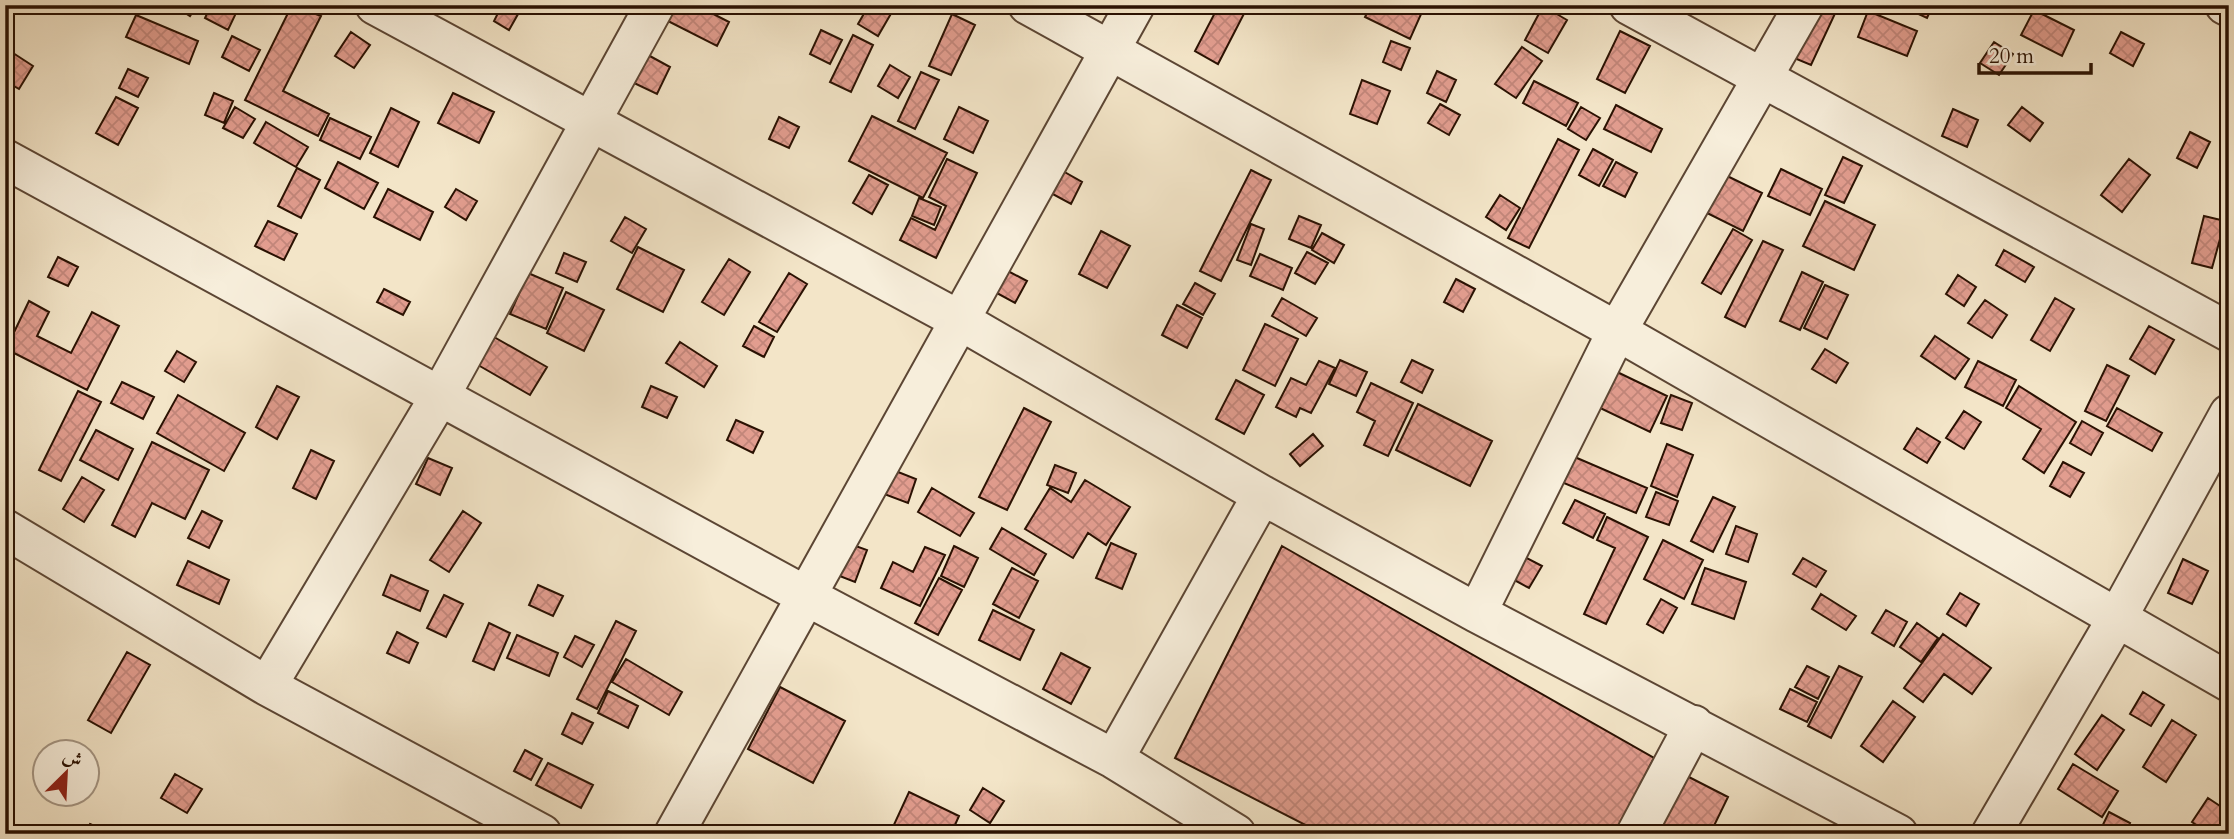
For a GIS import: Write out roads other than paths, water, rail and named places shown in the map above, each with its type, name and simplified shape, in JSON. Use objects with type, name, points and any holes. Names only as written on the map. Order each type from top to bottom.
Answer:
[{"type":"street","points":[[375,5],[590,124],[961,321],[1262,495],[1477,613],[1898,834]]},
{"type":"street","points":[[267,686],[440,396],[656,5]]},
{"type":"street","points":[[1028,5],[1617,331],[2116,620],[2229,682]]},
{"type":"street","points":[[674,834],[1135,5]]},
{"type":"street","points":[[1629,5],[2229,332]]},
{"type":"street","points":[[1477,613],[1617,331],[1804,5]]},
{"type":"street","points":[[5,159],[808,597],[1114,759],[1236,834]]},
{"type":"street","points":[[1991,834],[2116,620],[2229,414]]},
{"type":"street","points":[[1114,759],[1262,495]]},
{"type":"street","points":[[5,529],[267,686],[542,834]]},
{"type":"street","points":[[1636,834],[1694,725]]}]
